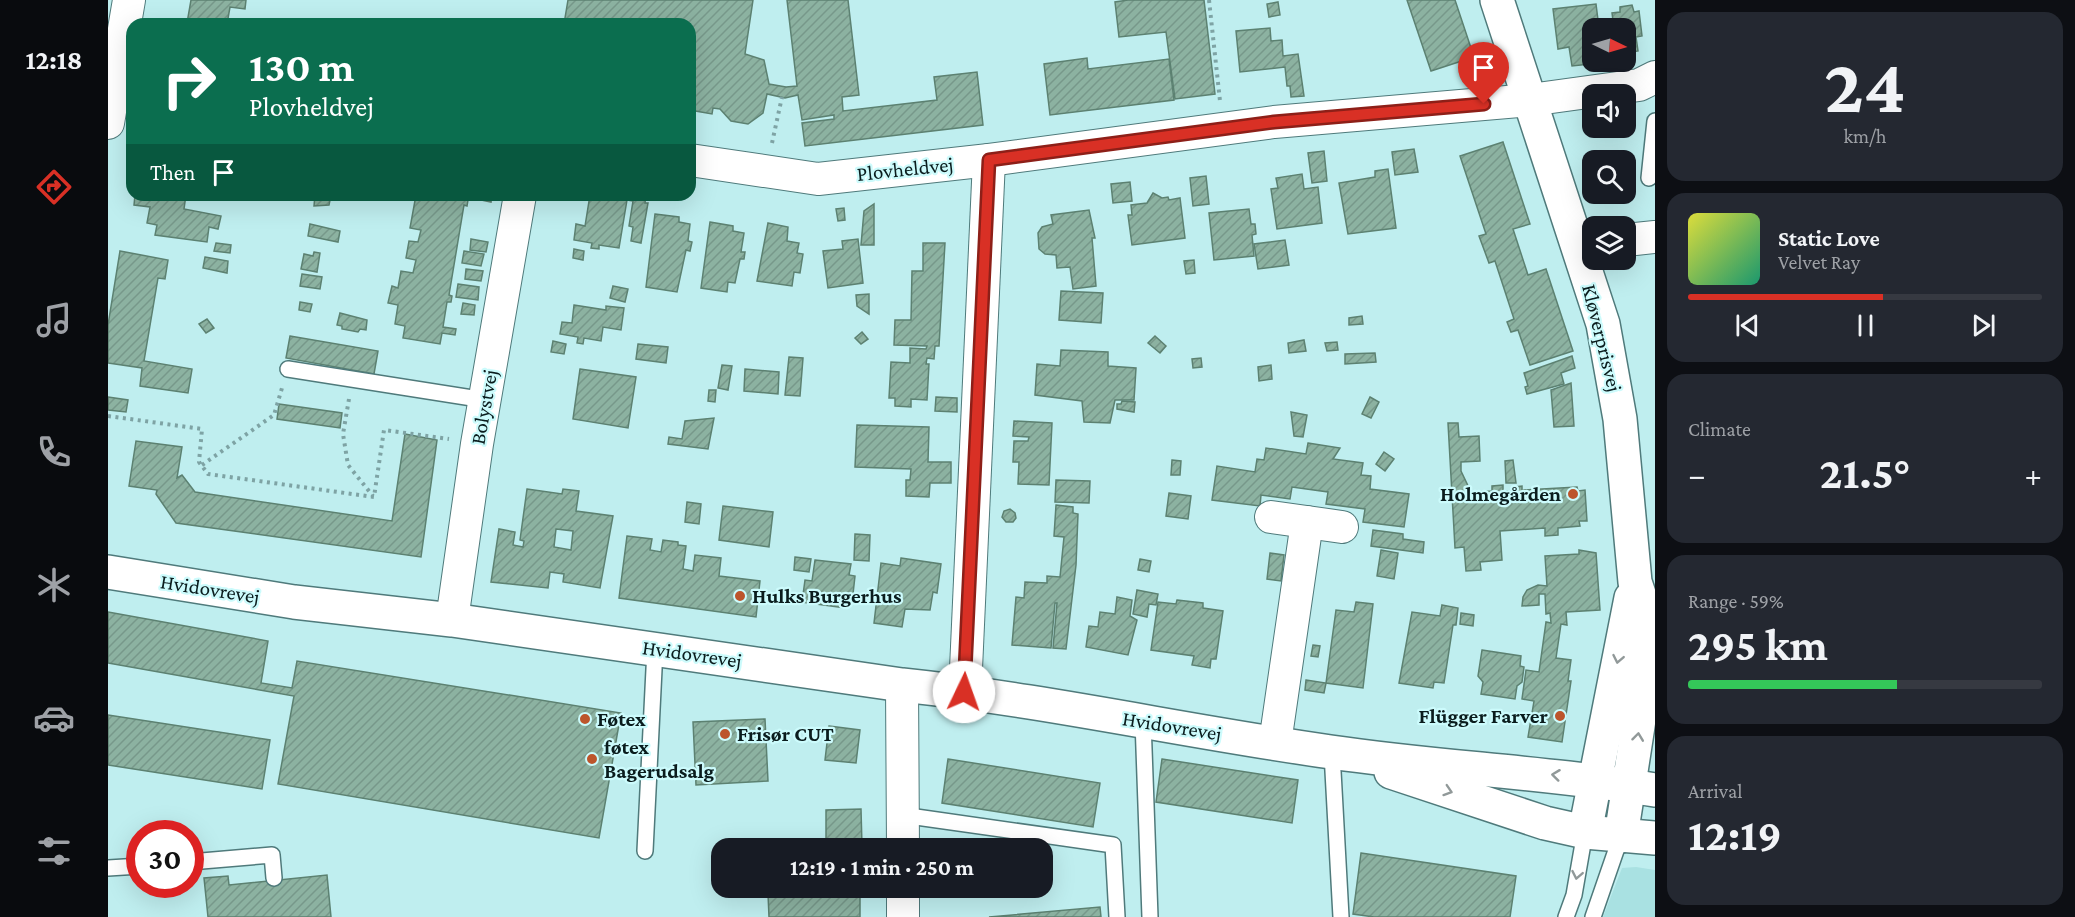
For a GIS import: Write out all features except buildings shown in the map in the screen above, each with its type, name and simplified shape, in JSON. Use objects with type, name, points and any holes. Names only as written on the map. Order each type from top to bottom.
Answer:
[{"type":"street","points":[[109,107],[129,0]]},
{"type":"street","name":"Kløverprisvej","points":[[1497,0],[1530,100],[1582,240]]},
{"type":"street","name":"Plovheldvej","points":[[696,161],[818,178],[989,160],[1224,129],[1530,100],[1639,85],[1655,77]]},
{"type":"street","points":[[964,692],[989,160]]},
{"type":"street","name":"Bolystvej","points":[[452,620],[484,400],[519,201]]},
{"type":"street","points":[[1636,239],[1655,237]]},
{"type":"street","name":"Kløverprisvej","points":[[1590,270],[1612,362],[1641,605],[1644,687],[1642,787],[1621,836]]},
{"type":"street","points":[[1271,517],[1342,527]]},
{"type":"street","points":[[1275,743],[1307,522]]},
{"type":"street","name":"Hvidovrevej","points":[[108,572],[294,602],[452,620],[964,692],[1332,753],[1596,780],[1642,787]]},
{"type":"street","name":"Kløverprisvej","points":[[1585,832],[1641,605]]},
{"type":"street","points":[[902,685],[903,838]]},
{"type":"street","name":"Hvidovrevej","points":[[1332,753],[1545,823],[1585,832],[1655,838]]},
{"type":"street","points":[[903,898],[903,917]]},
{"type":"lane","points":[[1650,178],[1655,121]]},
{"type":"lane","points":[[288,369],[484,400]]},
{"type":"lane","points":[[645,850],[655,649]]},
{"type":"lane","points":[[1143,721],[1150,917]]},
{"type":"lane","points":[[1332,753],[1341,917]]},
{"type":"lane","points":[[902,815],[1113,845],[1117,917]]},
{"type":"lane","points":[[1566,917],[1574,895],[1585,832]]},
{"type":"lane","points":[[1593,917],[1621,836]]},
{"type":"lane","points":[[204,861],[272,855],[274,878]]},
{"type":"lane","points":[[108,868],[126,867]]},
{"type":"path","points":[[1209,0],[1224,129]]},
{"type":"path","points":[[765,171],[782,97]]},
{"type":"path","points":[[202,465],[274,416],[288,369]]},
{"type":"path","points":[[352,379],[343,434],[348,465],[374,497]]},
{"type":"path","points":[[108,416],[202,429],[199,462],[208,474],[374,497]]},
{"type":"path","points":[[374,497],[384,430],[477,444]]},
{"type":"shaded area","points":[[1636,867],[1655,870],[1655,917],[1603,917],[1622,868]]},
{"type":"place","name":"Holmegården","points":[[1573,494]]},
{"type":"place","name":"Hulks Burgerhus","points":[[740,596]]},
{"type":"place","name":"Flügger Farver","points":[[1560,716]]},
{"type":"place","name":"Føtex","points":[[585,719]]},
{"type":"place","name":"Frisør CUT","points":[[725,734]]},
{"type":"place","name":"føtex Bagerudsalg","points":[[592,759]]},
{"type":"route","points":[[964,692],[989,160],[1274,122],[1484,104]]}]
